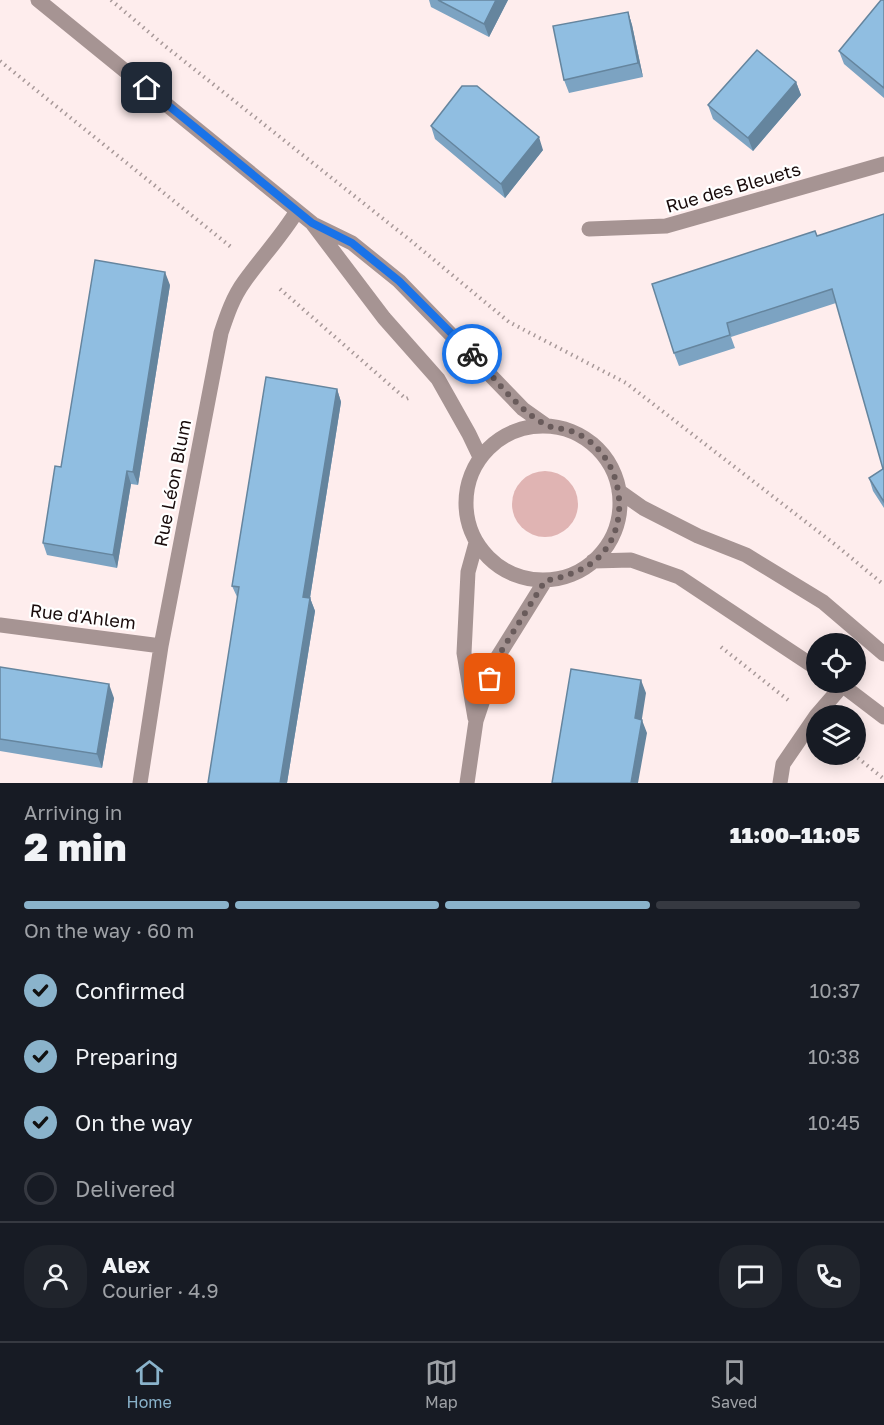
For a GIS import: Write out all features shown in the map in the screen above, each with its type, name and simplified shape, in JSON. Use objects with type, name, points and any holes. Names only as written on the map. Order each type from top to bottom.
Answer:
[{"type":"street","points":[[38,0],[312,223],[352,243],[399,281],[523,409],[546,426]]},
{"type":"street","name":"Rue des Bleuets","points":[[589,229],[666,226],[884,164]]},
{"type":"street","name":"Rue Léon Blum","points":[[140,783],[160,646],[221,333],[231,304],[243,283],[284,232],[297,211]]},
{"type":"street","points":[[312,223],[384,318],[438,379],[480,457]]},
{"type":"street","points":[[546,426],[572,431],[594,445],[611,466],[619,491],[620,511],[607,547],[593,561],[571,575],[545,581],[518,577],[494,563],[476,543],[467,521],[465,500],[469,477],[480,457],[493,443],[509,433],[527,427],[546,426]]},
{"type":"street","points":[[619,491],[652,513],[698,536],[746,555],[824,602],[884,654]]},
{"type":"street","points":[[476,543],[468,572],[464,653],[476,721]]},
{"type":"street","points":[[593,561],[632,560],[680,577],[806,661]]},
{"type":"street","points":[[467,783],[476,721],[497,658],[545,581]]},
{"type":"street","name":"Rue d'Ahlem","points":[[0,625],[160,646]]},
{"type":"street","points":[[852,693],[884,717]]},
{"type":"street","points":[[780,783],[783,764],[806,731]]},
{"type":"path","points":[[111,0],[509,322],[626,383],[884,585]]},
{"type":"path","points":[[0,61],[239,252]]},
{"type":"path","points":[[273,282],[406,399],[420,392]]},
{"type":"path","points":[[718,645],[792,703]]},
{"type":"path","points":[[866,764],[884,779]]},
{"type":"shaded area","points":[[545,471],[558,474],[568,481],[575,491],[578,504],[575,517],[568,527],[558,534],[545,537],[532,534],[522,527],[515,517],[512,504],[515,491],[522,481],[532,474]]},
{"type":"building","points":[[438,0],[496,0],[484,24]]},
{"type":"building","points":[[881,0],[884,0],[884,88],[839,51]]},
{"type":"building","points":[[628,12],[638,63],[564,80],[553,26]]},
{"type":"building","points":[[757,50],[796,82],[748,138],[708,105]]},
{"type":"building","points":[[462,86],[477,86],[539,137],[501,184],[431,126]]},
{"type":"building","points":[[884,214],[884,502],[869,478],[883,469],[832,289],[727,323],[730,335],[674,353],[652,284],[815,231],[817,236]]},
{"type":"building","points":[[95,260],[165,272],[133,472],[127,471],[113,555],[43,543],[55,466],[61,467]]},
{"type":"building","points":[[266,377],[337,389],[303,597],[310,598],[280,783],[208,783],[239,587],[232,586]]},
{"type":"building","points":[[0,667],[109,684],[97,754],[0,739]]},
{"type":"building","points":[[571,669],[641,680],[635,718],[642,720],[631,783],[552,783]]},
{"type":"way so far","points":[[472,354],[523,409],[546,426],[572,431],[594,445],[611,466],[619,491],[620,511],[607,547],[593,561],[571,575],[545,581],[497,658],[490,679]]},
{"type":"route","points":[[147,88],[312,223],[352,243],[399,281],[472,354]]}]
